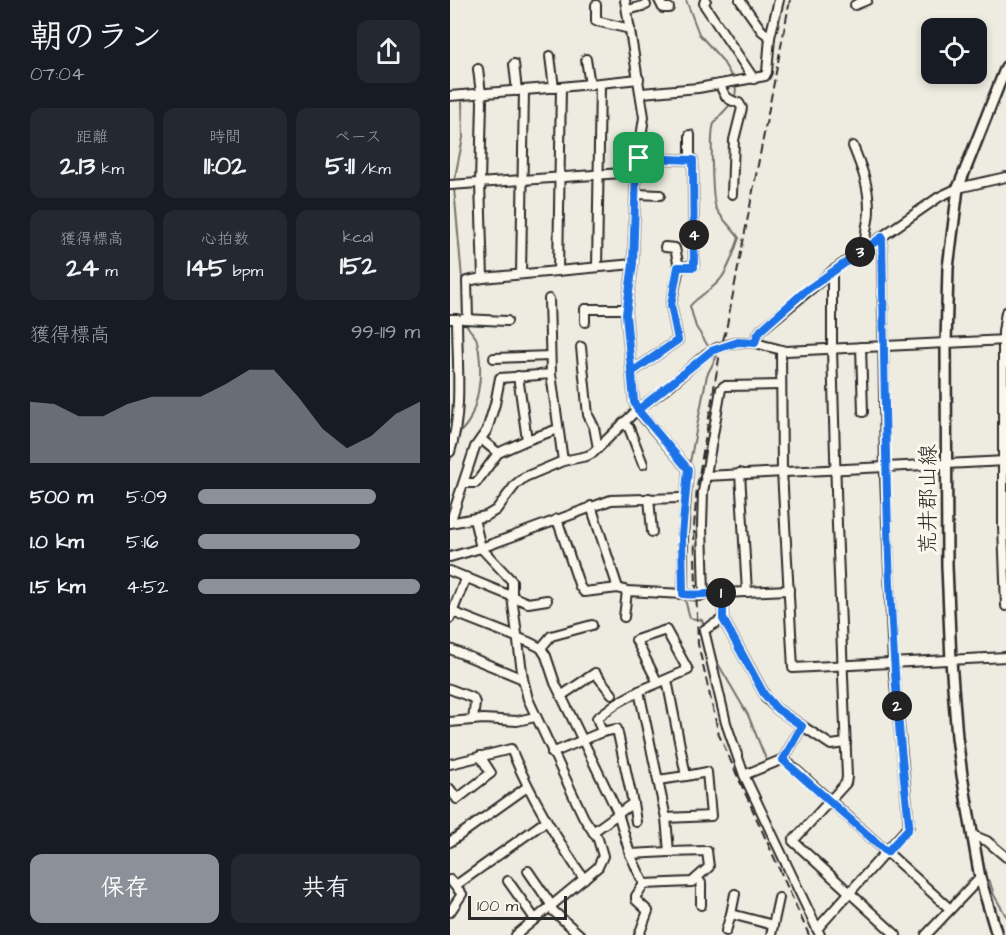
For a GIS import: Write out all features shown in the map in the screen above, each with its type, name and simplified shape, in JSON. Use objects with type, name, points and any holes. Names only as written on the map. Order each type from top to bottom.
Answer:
[{"type":"main road","name":"荒井郡山線","points":[[997,935],[980,878],[972,835],[962,774],[951,661],[947,566],[946,343],[948,268],[958,188],[1006,67]]},
{"type":"street","points":[[625,0],[642,93],[644,122],[636,172],[633,264],[626,309],[634,402],[638,410],[688,469],[682,535],[683,594]]},
{"type":"street","points":[[659,0],[663,8],[669,8]]},
{"type":"street","points":[[706,0],[705,6],[754,79]]},
{"type":"street","points":[[740,0],[762,31],[770,37]]},
{"type":"street","points":[[642,93],[754,79],[766,74],[770,37],[779,0]]},
{"type":"street","points":[[855,5],[867,0]]},
{"type":"street","points":[[596,4],[596,21],[630,29]]},
{"type":"street","points":[[628,10],[646,5]]},
{"type":"street","points":[[550,56],[557,88],[558,271]]},
{"type":"street","points":[[586,59],[590,85]]},
{"type":"street","points":[[514,64],[520,90],[521,274]]},
{"type":"street","points":[[478,69],[481,94],[480,183],[483,278]]},
{"type":"street","points":[[450,96],[639,79]]},
{"type":"street","points":[[597,267],[600,84]]},
{"type":"street","points":[[720,84],[724,96],[739,103],[742,108],[734,140],[732,194]]},
{"type":"street","points":[[690,135],[690,160]]},
{"type":"street","points":[[853,146],[868,190],[869,213],[864,239],[866,247]]},
{"type":"street","points":[[639,158],[693,160],[694,267],[678,267]]},
{"type":"street","points":[[450,185],[636,172]]},
{"type":"street","points":[[755,343],[758,334],[767,324],[832,271],[939,197],[958,188],[1006,177]]},
{"type":"street","points":[[636,194],[660,195]]},
{"type":"street","points":[[723,619],[704,630],[726,723],[744,775],[819,932],[850,893],[908,829],[909,823],[893,663],[885,467],[882,237]]},
{"type":"street","points":[[632,372],[678,340],[671,305],[678,267],[675,248],[665,247]]},
{"type":"street","points":[[468,319],[467,280],[633,264]]},
{"type":"street","points":[[832,271],[832,349],[847,780],[793,841],[896,935]]},
{"type":"street","points":[[549,299],[550,374],[563,461]]},
{"type":"street","points":[[585,322],[585,309],[626,309]]},
{"type":"street","points":[[1006,312],[1006,606]]},
{"type":"street","points":[[450,452],[455,428],[454,319],[507,321]]},
{"type":"street","points":[[550,374],[500,378],[490,422],[475,447],[450,523],[492,513],[516,484],[525,477],[563,461],[587,456],[638,410],[711,351],[738,342],[755,343],[781,351],[1005,340]]},
{"type":"street","points":[[581,347],[588,415],[594,427],[598,448]]},
{"type":"street","points":[[861,347],[863,412]]},
{"type":"street","points":[[781,351],[782,471],[793,668],[1006,657]]},
{"type":"street","points":[[494,358],[550,356]]},
{"type":"street","points":[[518,376],[527,440]]},
{"type":"street","points":[[704,594],[702,526],[705,476],[721,388],[724,386],[782,385]]},
{"type":"street","points":[[623,423],[629,428],[643,464]]},
{"type":"street","points":[[465,483],[476,483],[498,453],[558,429]]},
{"type":"street","points":[[481,439],[498,453]]},
{"type":"street","points":[[705,476],[1005,461]]},
{"type":"street","points":[[740,473],[747,592]]},
{"type":"street","points":[[649,498],[652,532]]},
{"type":"street","points":[[450,557],[481,548],[611,500],[680,498]]},
{"type":"street","points":[[591,506],[618,588]]},
{"type":"street","points":[[474,519],[481,548],[512,581],[523,679],[535,717],[601,847],[603,858],[598,867],[516,935]]},
{"type":"street","points":[[557,519],[580,587],[584,592],[618,588],[627,591],[695,596],[789,590]]},
{"type":"street","points":[[450,571],[528,603],[547,600]]},
{"type":"street","points":[[466,577],[451,614],[541,648],[561,696],[618,813],[630,854],[645,884]]},
{"type":"street","points":[[624,617],[627,591]]},
{"type":"street","points":[[723,593],[723,619],[767,699],[777,709],[831,745],[846,743]]},
{"type":"street","points":[[541,648],[552,636],[592,625]]},
{"type":"street","points":[[602,732],[597,718],[617,702],[688,670],[666,630],[636,640],[658,683]]},
{"type":"street","points":[[450,649],[523,679]]},
{"type":"street","points":[[561,696],[595,673],[612,694]]},
{"type":"street","points":[[667,680],[686,776]]},
{"type":"street","points":[[450,689],[473,698],[475,703],[472,720]]},
{"type":"street","points":[[639,692],[666,818],[669,852]]},
{"type":"street","points":[[450,722],[517,721],[535,717]]},
{"type":"street","points":[[744,775],[783,760],[802,726]]},
{"type":"street","points":[[552,753],[602,732],[617,729],[636,822]]},
{"type":"street","points":[[450,764],[511,749],[526,787],[584,879]]},
{"type":"street","points":[[450,789],[457,799],[491,773],[480,756]]},
{"type":"street","points":[[783,760],[950,909]]},
{"type":"street","points":[[658,780],[707,772],[711,816],[666,818]]},
{"type":"street","points":[[450,842],[526,787]]},
{"type":"street","points":[[593,832],[633,803]]},
{"type":"street","points":[[450,912],[462,894],[452,883],[546,821]]},
{"type":"street","points":[[972,835],[987,841],[1006,857]]},
{"type":"street","points":[[630,854],[707,851],[709,867],[692,882],[645,884]]},
{"type":"street","points":[[528,871],[551,907],[580,935]]},
{"type":"street","points":[[697,878],[701,883],[701,905]]},
{"type":"street","points":[[929,934],[980,878]]},
{"type":"street","points":[[508,881],[536,919]]},
{"type":"street","points":[[640,935],[648,911],[636,900],[636,896],[645,884]]},
{"type":"street","points":[[726,931],[735,894]]},
{"type":"street","points":[[771,935],[779,898]]},
{"type":"street","points":[[730,914],[773,926]]},
{"type":"waterway","points":[[686,0],[699,34],[722,60],[733,79]]},
{"type":"waterway","points":[[710,349],[696,327],[690,306],[723,277],[739,238],[716,208],[712,166],[714,124],[735,96],[735,84]]},
{"type":"waterway","points":[[454,182],[463,138],[462,99],[459,98]]},
{"type":"waterway","points":[[454,188],[464,301]]},
{"type":"waterway","points":[[457,438],[470,419],[479,381],[480,361],[477,341],[466,322]]},
{"type":"waterway","points":[[689,467],[707,375],[717,356],[714,353]]},
{"type":"waterway","points":[[450,461],[453,452]]},
{"type":"waterway","points":[[684,596],[690,618],[702,620],[704,627]]},
{"type":"waterway","points":[[713,655],[748,715],[770,769],[785,764]]},
{"type":"waterway","points":[[984,877],[990,882],[994,895],[1006,916]]},
{"type":"waterway","points":[[948,904],[971,878],[978,878]]},
{"type":"railway","points":[[790,0],[721,347],[697,487],[694,527],[698,644],[719,735],[809,935]]},
{"type":"route","points":[[639,158],[636,172],[632,276],[626,305],[634,402],[638,410],[641,415],[688,469],[682,535],[683,594],[700,596],[723,593],[723,619],[764,694],[777,709],[802,726],[783,760],[887,852],[908,829],[909,823],[893,663],[885,476],[882,237],[804,292],[761,330],[755,343],[743,341],[711,351],[638,410],[636,406],[634,402],[632,372],[678,340],[671,305],[678,267],[694,267],[693,160],[639,158]]}]
